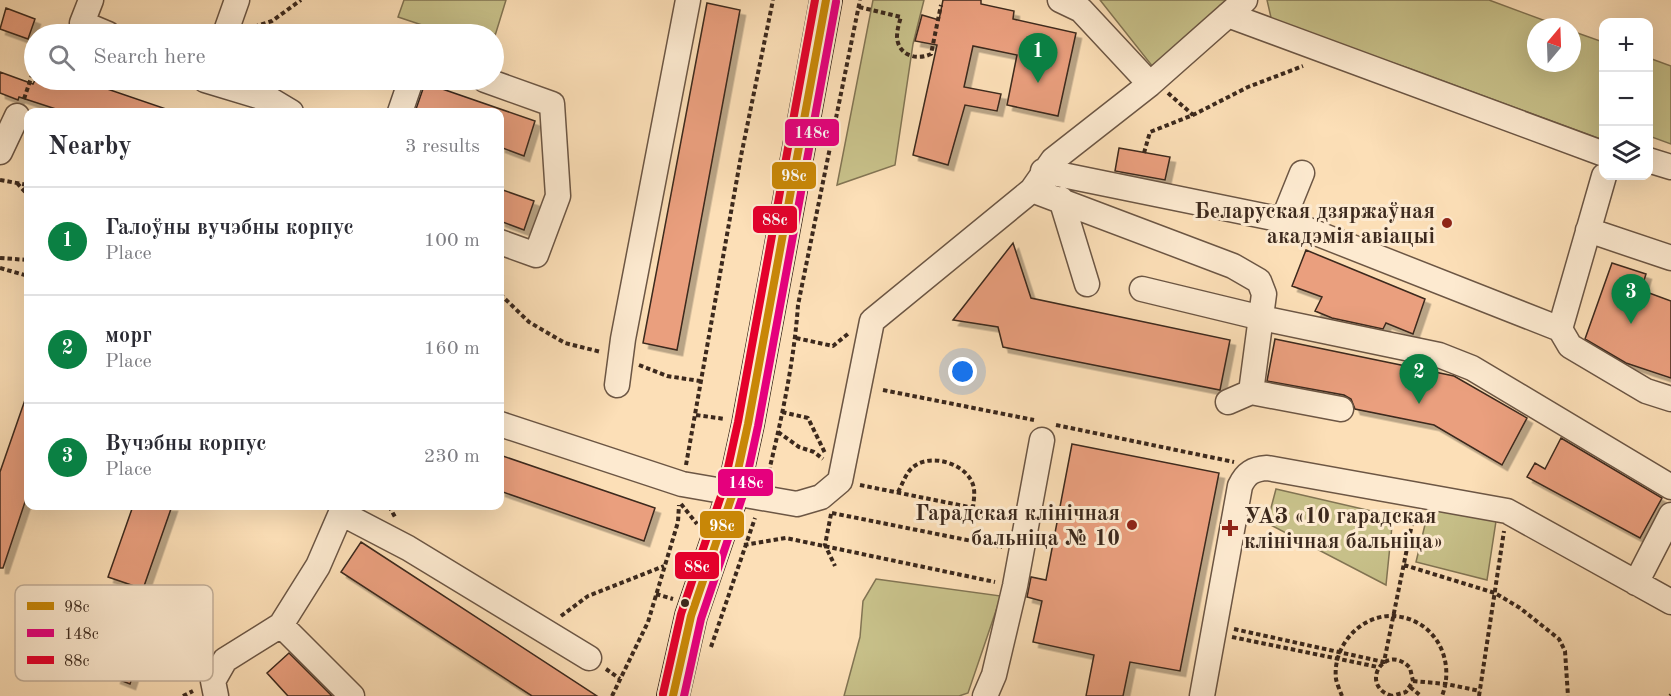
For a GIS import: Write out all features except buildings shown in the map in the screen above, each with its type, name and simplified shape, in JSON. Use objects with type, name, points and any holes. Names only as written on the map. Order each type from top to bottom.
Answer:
[{"type":"main road","points":[[655,696],[691,616],[733,493],[759,370],[826,0]]},
{"type":"main road","points":[[673,696],[691,616]]},
{"type":"street","points":[[84,24],[82,23],[91,0]]},
{"type":"street","points":[[234,24],[237,0]]},
{"type":"street","points":[[617,385],[688,0]]},
{"type":"street","points":[[1060,0],[1081,10],[1152,82]]},
{"type":"street","points":[[504,425],[682,483],[797,504],[820,497],[840,481],[872,321],[1038,180],[1053,160],[1152,82],[1236,8],[1335,56],[1599,152]]},
{"type":"street","points":[[504,87],[552,104],[558,196],[536,255],[504,243]]},
{"type":"street","points":[[240,90],[271,100],[284,108]]},
{"type":"street","points":[[401,108],[408,90]]},
{"type":"street","points":[[0,152],[17,116]]},
{"type":"street","points":[[1653,162],[1671,167]]},
{"type":"street","points":[[1283,220],[1302,173]]},
{"type":"street","points":[[1038,180],[1061,200],[1233,266],[1258,281],[1264,294],[1251,392]]},
{"type":"street","points":[[1038,180],[1283,220],[1560,329],[1570,346],[1646,391],[1671,399]]},
{"type":"street","points":[[1560,329],[1603,180]]},
{"type":"street","points":[[1061,200],[1087,284]]},
{"type":"street","points":[[1588,230],[1671,258]]},
{"type":"street","points":[[1142,289],[1262,318],[1439,355],[1472,368],[1671,487]]},
{"type":"street","points":[[1228,402],[1251,392],[1341,409]]},
{"type":"street","points":[[984,696],[994,675],[1015,586],[1041,428]]},
{"type":"street","points":[[1202,696],[1240,486],[1246,475],[1256,469],[1267,468],[1507,512],[1671,603]]},
{"type":"street","points":[[216,696],[213,681],[225,660],[281,625],[318,566],[342,510]]},
{"type":"street","points":[[344,510],[589,658]]},
{"type":"street","points":[[1636,584],[1671,516]]},
{"type":"street","points":[[281,625],[352,696]]},
{"type":"path","points":[[262,24],[272,21],[301,0]]},
{"type":"path","points":[[612,696],[648,622],[678,522],[682,483],[696,415],[700,381],[741,156],[773,0]]},
{"type":"path","points":[[832,346],[796,338],[798,305],[860,0]]},
{"type":"path","points":[[859,7],[901,16],[897,34],[898,44],[906,54],[912,57],[924,57],[931,54],[938,29],[941,5]]},
{"type":"path","points":[[1144,153],[1150,132],[1193,116],[1248,87],[1335,56]]},
{"type":"path","points":[[1152,82],[1193,116]]},
{"type":"path","points":[[17,116],[26,90]]},
{"type":"path","points":[[0,180],[24,184]]},
{"type":"path","points":[[16,183],[24,191]]},
{"type":"path","points":[[0,258],[24,260]]},
{"type":"path","points":[[0,268],[24,275]]},
{"type":"path","points":[[504,298],[530,322],[565,343],[621,357],[667,376],[700,381]]},
{"type":"path","points":[[884,390],[1041,428],[1232,460],[1249,473]]},
{"type":"path","points":[[778,432],[799,447],[814,452],[831,465],[808,418],[782,412]]},
{"type":"path","points":[[696,415],[730,420]]},
{"type":"path","points":[[897,492],[912,467],[930,460],[954,464],[970,478],[975,492],[973,507]]},
{"type":"path","points":[[840,481],[1016,516]]},
{"type":"path","points":[[1384,662],[1417,495]]},
{"type":"path","points":[[833,506],[825,545],[835,566]]},
{"type":"path","points":[[1413,681],[1446,684],[1480,694],[1507,512]]},
{"type":"path","points":[[832,513],[1010,549]]},
{"type":"path","points":[[745,546],[786,538],[1015,586]]},
{"type":"path","points":[[1403,565],[1495,593],[1520,608],[1559,639],[1565,651],[1568,677],[1567,695]]},
{"type":"path","points":[[546,632],[555,621],[588,596],[665,566]]},
{"type":"path","points":[[1342,696],[1336,679],[1337,659],[1345,640],[1359,627],[1376,618],[1394,616],[1415,621],[1433,634],[1444,653],[1448,676],[1442,696]]},
{"type":"path","points":[[1215,629],[1384,662]]},
{"type":"path","points":[[1215,629],[1378,667]]},
{"type":"path","points":[[1392,659],[1406,663],[1413,674],[1410,687],[1400,696],[1385,694],[1376,682],[1378,667],[1384,662],[1392,659]]},
{"type":"path","points":[[1410,687],[1421,696]]},
{"type":"shaded area","points":[[404,0],[506,0],[499,24],[419,24],[398,17]]},
{"type":"shaded area","points":[[873,0],[924,0],[913,44],[895,165],[837,185]]},
{"type":"shaded area","points":[[1100,0],[1230,0],[1153,67]]},
{"type":"shaded area","points":[[1267,0],[1489,0],[1538,18],[1527,18],[1527,72],[1581,72],[1581,34],[1599,41],[1599,139],[1411,69],[1272,22]]},
{"type":"shaded area","points":[[1653,59],[1671,66],[1671,144],[1653,137]]},
{"type":"shaded area","points":[[1276,489],[1393,516],[1386,585],[1267,523]]},
{"type":"shaded area","points":[[1429,508],[1496,521],[1487,580],[1416,562]]},
{"type":"shaded area","points":[[876,579],[1001,596],[968,693],[959,696],[844,696],[860,637],[863,601]]},
{"type":"transit line","name":"88с","points":[[663,694],[681,614],[723,490],[738,422],[815,0]]},
{"type":"transit line","name":"98с","points":[[673,696],[691,616],[733,493],[748,424],[826,0]]},
{"type":"transit line","name":"148с","points":[[684,696],[701,619],[743,495],[758,426],[836,2]]},
{"type":"place","name":"Галоўны вучэбны корпус","points":[[1038,83]]},
{"type":"place","name":"Беларуская дзяржаўная акадэмія авіацыі","points":[[1447,223]]},
{"type":"place","name":"Вучэбны корпус","points":[[1631,324]]},
{"type":"place","name":"морг","points":[[1419,404]]},
{"type":"place","name":"Гарадская клінічная бальніца № 10","points":[[1132,525]]},
{"type":"place","name":"УАЗ «10 гарадская клінічная бальніца»","points":[[1230,528]]}]
